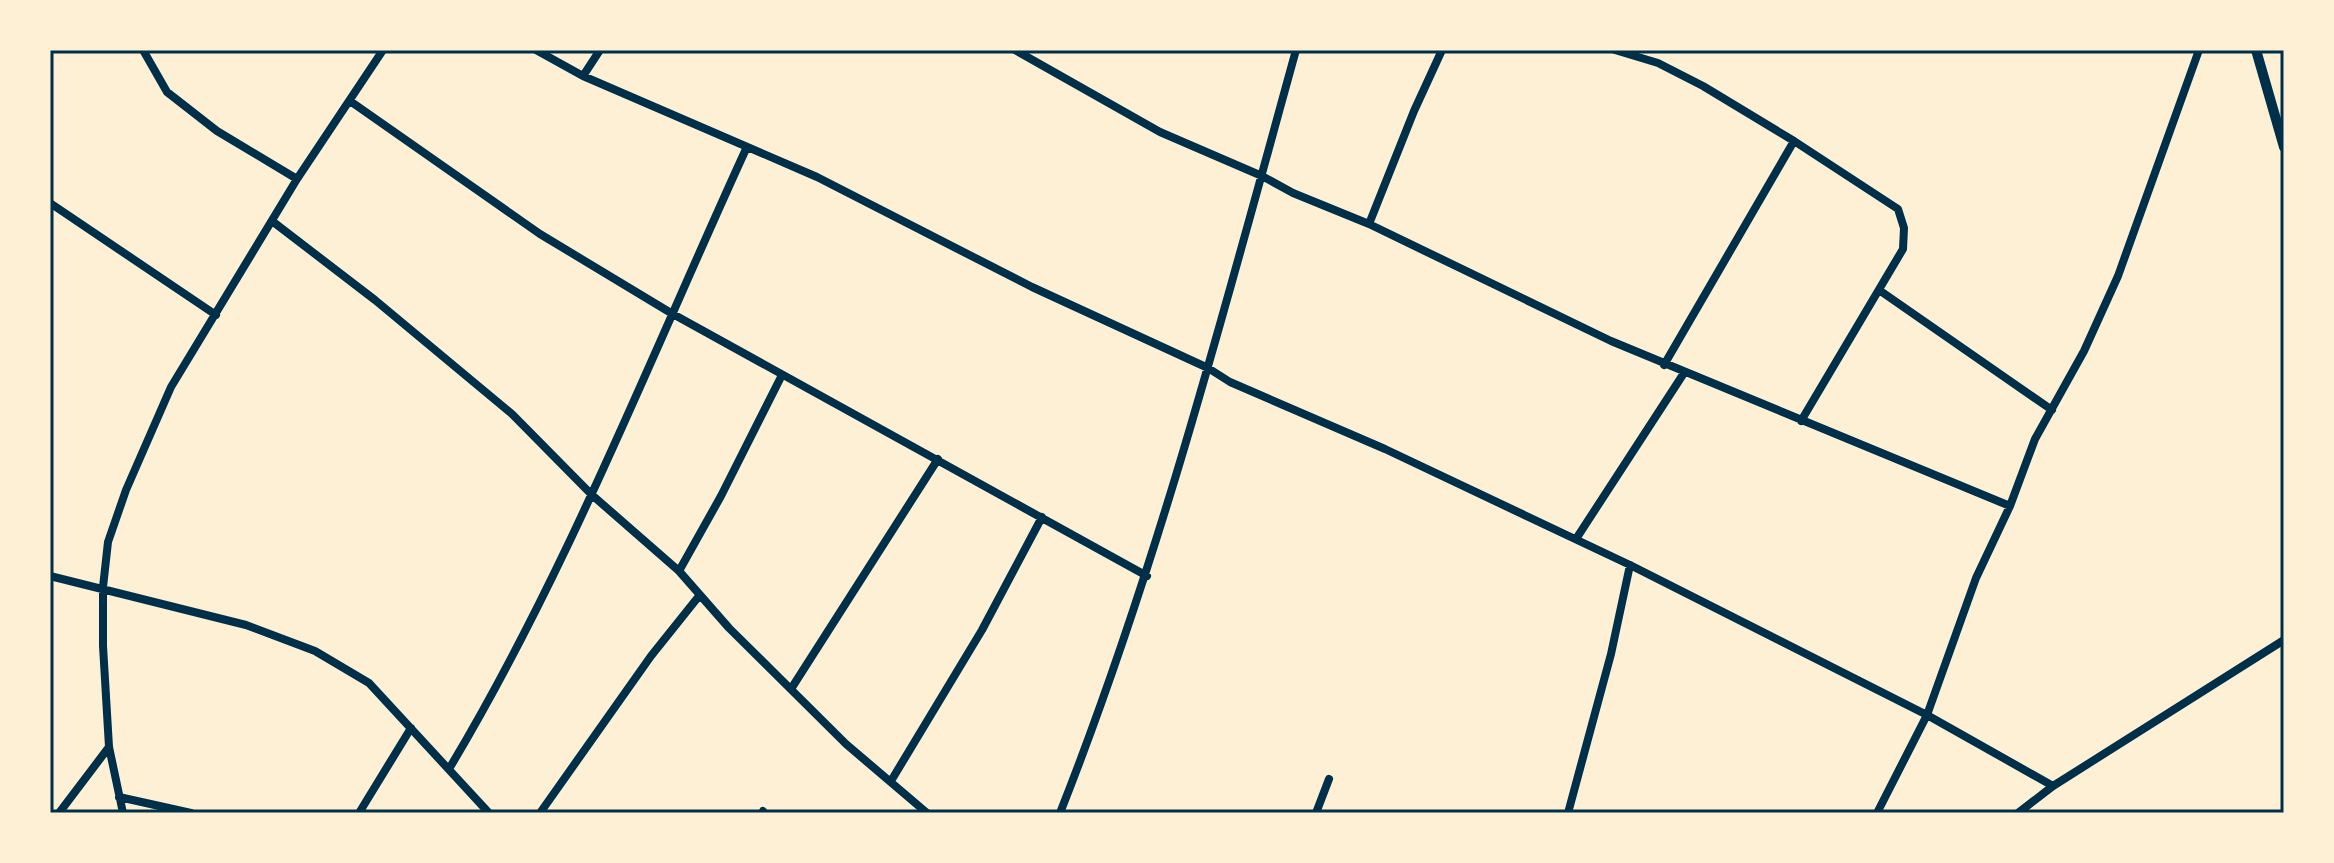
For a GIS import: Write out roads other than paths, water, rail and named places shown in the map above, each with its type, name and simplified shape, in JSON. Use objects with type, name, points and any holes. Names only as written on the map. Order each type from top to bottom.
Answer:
[{"type":"street","points":[[143,50],[167,92],[217,131],[297,179]]},
{"type":"street","points":[[123,813],[109,747],[103,646],[103,587],[108,542],[126,490],[171,387],[297,179],[383,50]]},
{"type":"street","points":[[536,50],[583,76],[746,149],[817,177],[1032,287],[1208,368],[1230,382],[1385,449],[1630,565],[1927,715],[2053,786]]},
{"type":"street","points":[[583,76],[600,50]]},
{"type":"street","points":[[1015,50],[1160,132],[1369,224],[1664,365],[2010,506]]},
{"type":"street","points":[[1060,813],[1147,576],[1296,50]]},
{"type":"street","points":[[1369,224],[1442,50]]},
{"type":"street","points":[[1615,50],[1640,54],[1703,86],[1898,209],[1904,228],[1903,249],[1801,421]]},
{"type":"street","points":[[1877,813],[1927,715],[1976,578],[2010,506],[2035,439],[2084,351],[2118,276],[2199,50]]},
{"type":"street","points":[[2256,50],[2284,147]]},
{"type":"street","points":[[350,101],[540,234],[671,313],[1147,576]]},
{"type":"street","points":[[1664,365],[1794,141]]},
{"type":"street","points":[[449,769],[489,700],[592,495],[746,149]]},
{"type":"street","points":[[50,203],[216,315]]},
{"type":"street","points":[[272,221],[375,300],[512,414],[592,495],[679,571],[699,596],[846,744],[927,813]]},
{"type":"street","points":[[1879,290],[2052,410]]},
{"type":"street","points":[[1576,539],[1684,373]]},
{"type":"street","points":[[679,571],[782,375]]},
{"type":"street","points":[[791,689],[938,459]]},
{"type":"street","points":[[891,781],[982,630],[1042,517]]},
{"type":"street","points":[[1568,813],[1611,654],[1630,565]]},
{"type":"street","points":[[50,576],[246,625],[315,651],[369,683],[489,813]]},
{"type":"street","points":[[540,813],[651,656],[699,596]]},
{"type":"street","points":[[2018,813],[2053,786],[2284,640]]},
{"type":"street","points":[[359,813],[411,728]]},
{"type":"street","points":[[59,813],[109,747]]},
{"type":"street","points":[[1316,813],[1329,779]]},
{"type":"street","points":[[119,797],[191,813]]}]
